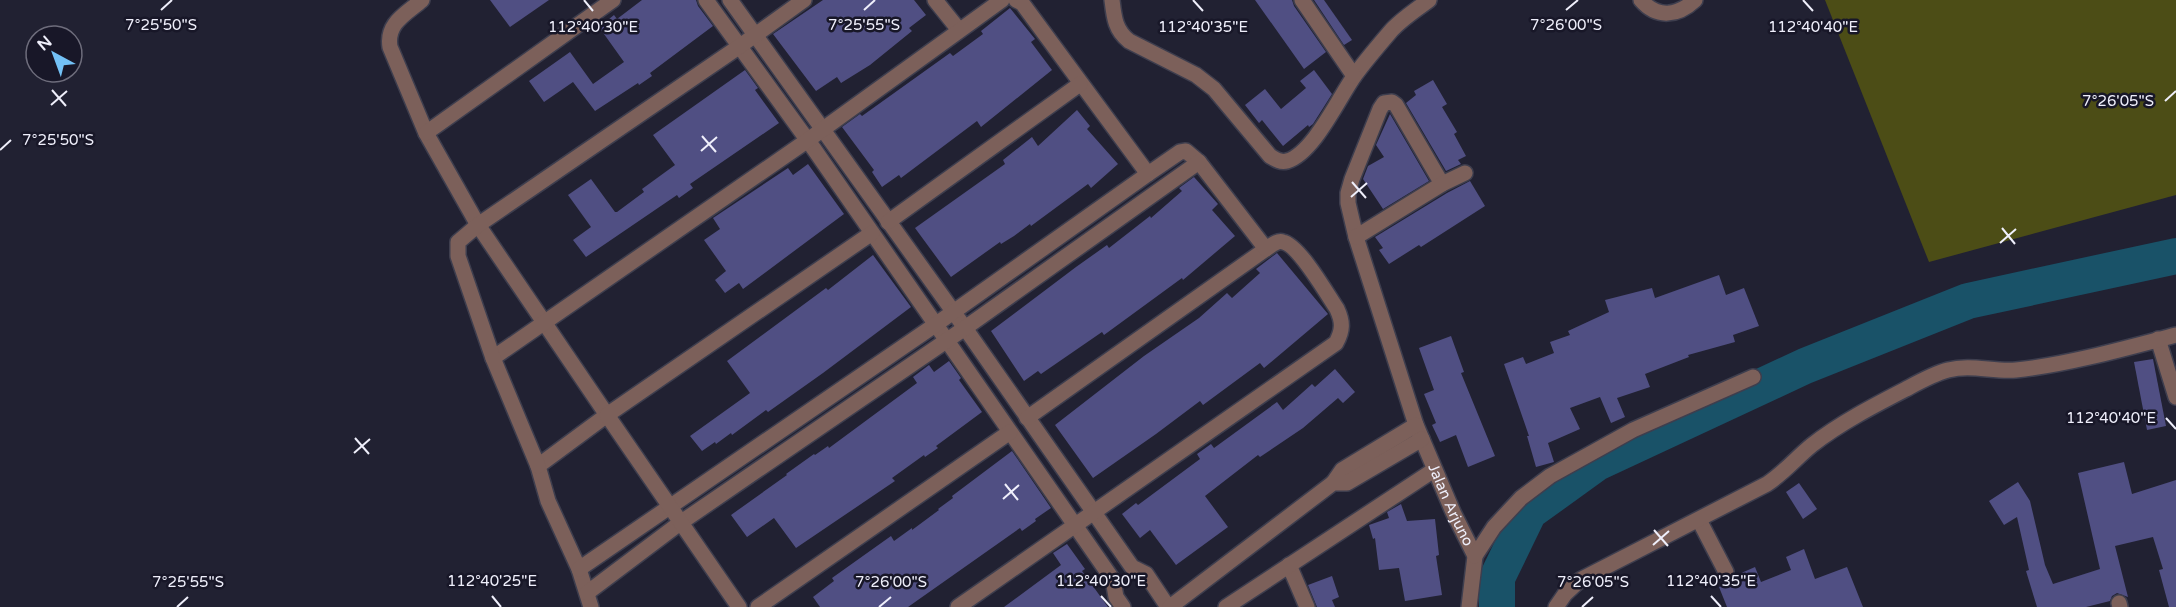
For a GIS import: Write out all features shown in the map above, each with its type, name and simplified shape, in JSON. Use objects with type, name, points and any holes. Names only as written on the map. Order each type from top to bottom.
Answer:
[{"type":"street","points":[[422,0],[395,24],[388,35],[390,47],[426,133],[478,225],[739,607]]},
{"type":"street","points":[[426,133],[613,0]]},
{"type":"street","points":[[706,0],[808,140],[1076,526],[1113,580],[1116,597],[1123,607]]},
{"type":"street","points":[[730,0],[965,328],[1132,567],[1146,574],[1169,607],[1333,483],[1347,483],[1419,432]]},
{"type":"street","points":[[804,0],[478,225],[458,242],[458,256],[493,358],[538,466],[548,501],[579,569],[589,600],[680,523],[965,328],[1199,162]]},
{"type":"street","points":[[935,0],[959,30]]},
{"type":"street","points":[[493,358],[808,140],[1002,0]]},
{"type":"street","points":[[1017,0],[1022,3],[1148,174]]},
{"type":"street","points":[[1112,0],[1116,27],[1121,35],[1196,75],[1214,89],[1270,156],[1278,161],[1286,162],[1310,143],[1331,117],[1354,76],[1392,29],[1429,0]]},
{"type":"street","points":[[1302,0],[1354,76]]},
{"type":"street","points":[[1641,0],[1656,12],[1665,14],[1684,9],[1695,0]]},
{"type":"street","points":[[888,222],[1080,84]]},
{"type":"street","name":"Jalan Arjuno","points":[[1442,184],[1396,105],[1392,102],[1384,103],[1380,108],[1348,193],[1348,203],[1356,237],[1419,432],[1434,470],[1475,556],[1469,607]]},
{"type":"street","points":[[579,569],[935,325],[1180,152],[1186,151],[1199,162],[1266,249]]},
{"type":"street","points":[[1356,237],[1442,184],[1465,173]]},
{"type":"street","points":[[538,466],[872,233]]},
{"type":"street","points":[[958,607],[1336,343],[1342,332],[1342,319],[1297,251],[1284,242],[1278,242],[1027,418]]},
{"type":"street","points":[[1556,607],[1565,594],[1580,580],[1774,479],[1822,437],[1886,399],[1931,376],[1947,370],[1966,367],[2015,370],[2057,363],[2176,335]]},
{"type":"street","points":[[2158,339],[2176,397]]},
{"type":"street","points":[[1475,556],[1494,526],[1521,498],[1550,476],[1633,430],[1753,377]]},
{"type":"street","points":[[758,607],[1010,432]]},
{"type":"street","points":[[1226,607],[1434,470]]},
{"type":"street","points":[[1699,520],[1726,572]]},
{"type":"street","points":[[1289,565],[1307,607]]},
{"type":"street","points":[[1113,580],[1132,567]]},
{"type":"shaded area","points":[[1825,0],[2176,0],[2176,195],[1929,262]]},
{"type":"building","points":[[490,0],[549,0],[510,27]]},
{"type":"building","points":[[642,0],[696,0],[713,26],[650,73],[652,76],[595,111],[573,82],[544,102],[529,81],[570,52],[593,84],[624,62],[599,27],[614,15],[617,19]]},
{"type":"building","points":[[823,0],[914,0],[926,15],[909,28],[912,31],[870,65],[841,83],[837,77],[816,91],[773,34]]},
{"type":"building","points":[[1255,0],[1292,0],[1326,52],[1304,69]]},
{"type":"building","points":[[1314,0],[1324,0],[1352,40],[1344,45]]},
{"type":"building","points":[[1010,8],[1035,39],[1031,42],[1052,70],[981,127],[977,121],[901,178],[899,175],[882,187],[872,172],[874,170],[842,127],[860,114],[862,116],[950,53],[953,56],[983,34],[981,31]]},
{"type":"building","points":[[745,70],[758,88],[755,90],[779,123],[690,184],[693,188],[679,198],[677,195],[586,257],[573,240],[591,227],[568,195],[591,179],[617,212],[644,192],[642,189],[675,165],[653,135]]},
{"type":"building","points":[[1314,70],[1332,94],[1313,124],[1309,127],[1308,125],[1283,146],[1262,120],[1259,123],[1245,105],[1265,89],[1281,109],[1306,88],[1300,81]]},
{"type":"building","points":[[1433,80],[1447,104],[1442,107],[1457,132],[1454,134],[1466,156],[1458,160],[1461,164],[1446,171],[1406,103],[1416,95],[1414,91]]},
{"type":"building","points":[[1077,110],[1090,126],[1087,129],[1118,164],[1091,188],[1088,184],[1031,226],[1030,224],[1001,244],[1000,242],[951,277],[915,228],[1005,164],[1003,160],[1032,137],[1038,146]]},
{"type":"building","points":[[1390,114],[1429,181],[1383,209],[1363,179],[1368,166],[1384,157],[1376,145]]},
{"type":"building","points":[[808,164],[844,214],[743,289],[739,283],[725,293],[715,280],[726,271],[704,240],[720,229],[713,218],[788,168],[793,175]]},
{"type":"building","points":[[1194,177],[1218,204],[1212,210],[1235,236],[1183,280],[1182,278],[1104,335],[1102,332],[1041,374],[1038,371],[1024,381],[991,331],[1107,245],[1109,248],[1150,216],[1151,218],[1182,191],[1179,188]]},
{"type":"building","points":[[1470,181],[1485,206],[1421,247],[1419,245],[1389,264],[1379,250],[1383,248],[1375,237]]},
{"type":"building","points":[[1277,253],[1328,314],[1264,368],[1260,363],[1203,405],[1200,401],[1093,478],[1055,425],[1144,356],[1199,318],[1227,293],[1232,298],[1260,273],[1256,269]]},
{"type":"building","points":[[873,255],[911,307],[768,412],[766,410],[732,435],[731,433],[702,451],[690,436],[750,393],[727,361],[826,288],[828,290]]},
{"type":"building","points":[[1719,275],[1726,295],[1744,288],[1759,326],[1733,335],[1735,342],[1688,355],[1689,357],[1645,374],[1650,387],[1617,398],[1625,417],[1611,423],[1600,397],[1570,408],[1580,429],[1548,443],[1554,462],[1536,467],[1527,436],[1529,436],[1504,364],[1523,357],[1526,364],[1554,353],[1550,342],[1570,335],[1568,331],[1609,312],[1605,300],[1652,288],[1655,298]]},
{"type":"building","points":[[1451,336],[1464,372],[1461,373],[1495,456],[1468,467],[1456,435],[1440,442],[1432,425],[1436,423],[1424,394],[1434,390],[1419,348]]},
{"type":"building","points":[[2153,359],[2166,426],[2147,430],[2134,362]]},
{"type":"building","points":[[949,361],[961,378],[959,380],[982,412],[936,446],[938,448],[892,478],[895,481],[796,548],[774,518],[747,537],[731,515],[814,454],[828,446],[829,448],[917,383],[913,377],[929,365],[934,372]]},
{"type":"building","points":[[1335,369],[1355,392],[1343,403],[1338,398],[1303,428],[1260,457],[1258,455],[1205,496],[1228,527],[1176,565],[1150,530],[1140,538],[1122,514],[1136,503],[1138,505],[1200,459],[1197,454],[1211,444],[1214,448],[1277,402],[1283,410],[1312,384],[1315,387]]},
{"type":"building","points":[[1012,451],[1051,508],[1035,519],[1036,521],[1022,531],[1020,528],[908,607],[820,607],[813,597],[834,581],[832,578],[891,536],[894,541],[912,528],[912,530],[939,510],[953,498],[952,496]]},
{"type":"building","points":[[2124,462],[2132,494],[2176,480],[2176,607],[2169,607],[2159,570],[2163,569],[2153,537],[2115,546],[2128,597],[2117,593],[2110,601],[2086,607],[2037,607],[2026,571],[2029,570],[2017,517],[2004,525],[1989,501],[2018,482],[2030,501],[2045,565],[2053,584],[2100,569],[2078,473]]},
{"type":"building","points":[[1799,483],[1817,509],[1803,519],[1786,492]]},
{"type":"building","points":[[1401,504],[1407,521],[1435,519],[1439,555],[1436,556],[1442,595],[1405,601],[1399,568],[1379,570],[1375,538],[1373,539],[1369,525],[1389,518],[1387,512]]},
{"type":"building","points":[[1067,544],[1085,569],[1082,571],[1108,607],[1004,607],[1061,565],[1053,553]]},
{"type":"building","points":[[1804,549],[1815,579],[1847,567],[1863,607],[1727,607],[1719,587],[1741,578],[1739,574],[1755,567],[1761,582],[1791,570],[1786,557]]},
{"type":"building","points":[[1332,576],[1339,597],[1332,600],[1335,607],[1317,607],[1308,585]]},
{"type":"waterway","points":[[1497,607],[1497,578],[1529,512],[1597,463],[1805,366],[1968,301],[2176,256]]}]
